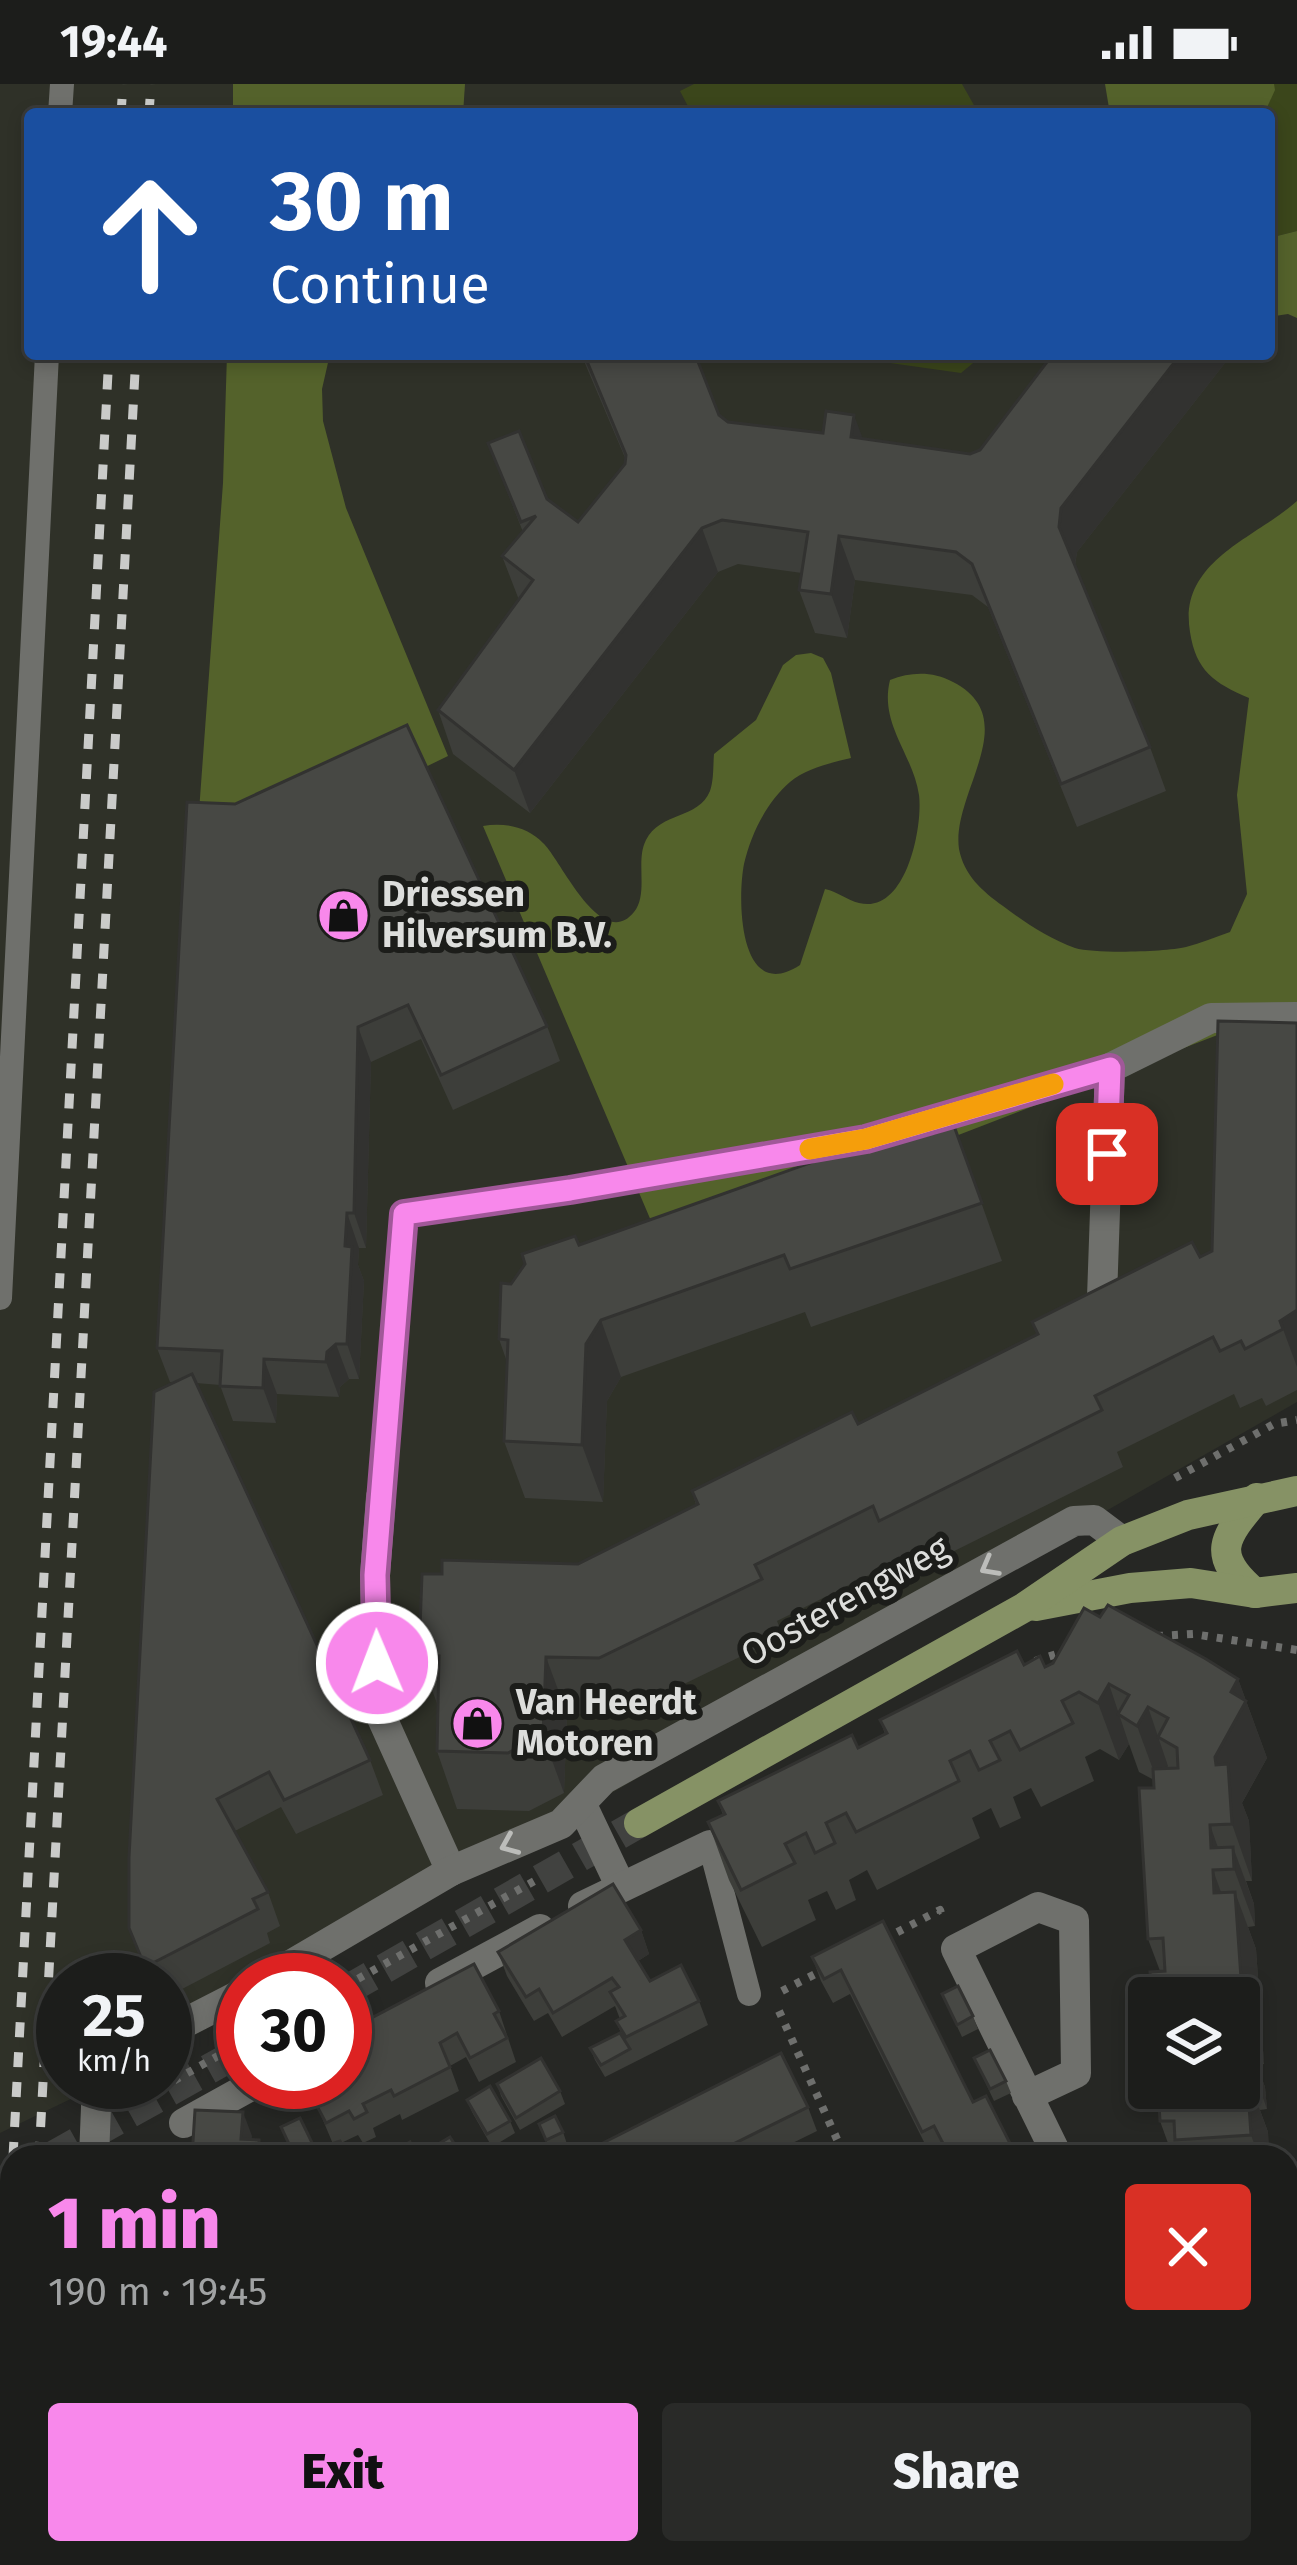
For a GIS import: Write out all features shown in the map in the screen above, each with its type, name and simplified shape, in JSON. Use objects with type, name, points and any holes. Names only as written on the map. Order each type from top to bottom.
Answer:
[{"type":"main road","points":[[639,1823],[1025,1607],[1122,1541],[1188,1515],[1297,1491]]},
{"type":"main road","points":[[1255,1593],[1234,1575],[1225,1555],[1228,1532],[1257,1498]]},
{"type":"main road","points":[[1025,1607],[1130,1588],[1191,1583],[1255,1593],[1297,1588]]},
{"type":"street","points":[[1082,1336],[1102,1326],[1110,1068],[1211,1018],[1297,1017]]},
{"type":"street","points":[[381,1497],[375,1575],[377,1707],[451,1871]]},
{"type":"street","name":"Oosterengweg","points":[[311,1953],[451,1871],[561,1824],[604,1779],[1074,1521],[1094,1520],[1122,1541]]},
{"type":"street","points":[[582,1805],[620,1885]]},
{"type":"street","points":[[421,1993],[620,1885],[710,1845]]},
{"type":"street","points":[[1027,2096],[1076,2073],[1074,1920],[1037,1906],[956,1948],[1027,2096],[1052,2145]]},
{"type":"street","points":[[184,2123],[216,2105]]},
{"type":"street","points":[[94,2145],[96,2109]]},
{"type":"lane","points":[[0,1298],[47,360]]},
{"type":"lane","points":[[381,1497],[404,1214],[866,1139],[1110,1068]]},
{"type":"lane","points":[[710,1845],[749,1994]]},
{"type":"path","points":[[1169,1481],[1274,1424],[1297,1420]]},
{"type":"path","points":[[1153,1636],[1193,1634],[1297,1650]]},
{"type":"path","points":[[1033,1662],[1072,1650]]},
{"type":"path","points":[[372,1971],[539,1878]]},
{"type":"path","points":[[877,1942],[940,1910],[956,1948]]},
{"type":"path","points":[[836,1964],[773,1996],[840,2145]]},
{"type":"shaded area","points":[[0,84],[1297,84],[1297,1402],[331,1953],[216,1953],[216,2020],[192,2033],[192,1953],[36,1953],[36,2109],[50,2109],[0,2133]]},
{"type":"green space","points":[[233,84],[465,84],[463,108],[233,108]]},
{"type":"green space","points":[[694,84],[962,84],[976,108],[689,108],[680,91]]},
{"type":"green space","points":[[1105,84],[1274,84],[1275,90],[1267,108],[1109,108]]},
{"type":"green space","points":[[1274,84],[1297,84],[1297,231],[1275,236],[1275,108],[1266,108]]},
{"type":"green space","points":[[1297,231],[1297,318],[1275,316],[1275,236]]},
{"type":"green space","points":[[227,360],[329,360],[322,389],[323,421],[346,508],[448,756],[194,880],[223,483]]},
{"type":"green space","points":[[869,360],[977,360],[961,373]]},
{"type":"green space","points":[[1297,501],[1297,1026],[1246,1024],[663,1249],[483,826],[515,827],[530,833],[595,912],[608,921],[621,921],[638,904],[643,848],[652,831],[705,800],[714,754],[756,720],[783,665],[796,655],[811,653],[823,658],[831,673],[851,758],[790,782],[767,809],[751,841],[742,880],[743,922],[746,943],[765,971],[780,974],[800,965],[825,889],[859,903],[875,903],[900,883],[914,846],[919,795],[893,725],[888,696],[890,680],[914,674],[953,682],[974,698],[983,716],[984,736],[959,827],[959,849],[970,875],[988,894],[1046,935],[1085,950],[1176,949],[1230,932],[1247,894],[1237,795],[1249,698],[1217,681],[1202,666],[1190,632],[1189,608],[1196,587],[1223,554]]},
{"type":"building","points":[[586,360],[697,360],[719,415],[728,422],[823,433],[826,411],[854,415],[851,437],[970,454],[980,450],[1048,360],[1176,360],[1061,508],[1059,527],[1150,747],[1061,784],[972,564],[956,552],[839,536],[831,594],[799,590],[808,532],[722,520],[702,528],[514,770],[438,710],[533,580],[502,556],[536,516],[521,522],[488,443],[519,431],[547,499],[578,522],[625,464],[626,455]]},
{"type":"building","points":[[407,725],[547,1026],[441,1075],[408,1005],[358,1027],[354,1213],[347,1213],[345,1246],[352,1247],[347,1344],[336,1344],[327,1352],[326,1362],[264,1359],[263,1388],[220,1386],[222,1351],[157,1348],[187,802],[235,804]]},
{"type":"building","points":[[1218,1021],[1297,1023],[1297,1310],[1280,1321],[1283,1329],[1245,1349],[1241,1341],[1220,1351],[1213,1337],[1095,1396],[1102,1410],[879,1521],[873,1506],[755,1565],[762,1579],[599,1658],[546,1657],[543,1736],[508,1753],[437,1751],[439,1656],[419,1655],[422,1574],[442,1574],[442,1560],[578,1564],[698,1504],[692,1491],[852,1412],[858,1424],[1038,1334],[1032,1322],[1192,1242],[1200,1257],[1212,1251]]},
{"type":"building","points":[[931,1120],[935,1133],[954,1126],[982,1203],[790,1269],[784,1255],[601,1320],[586,1344],[582,1445],[504,1441],[508,1340],[499,1339],[501,1283],[511,1284],[525,1264],[522,1254],[575,1236],[579,1245]]},
{"type":"building","points":[[192,1374],[370,1760],[284,1800],[269,1772],[217,1799],[268,1892],[253,1899],[258,1909],[172,1953],[139,1953],[129,1928],[154,1392]]},
{"type":"building","points":[[1108,1605],[1238,1679],[1231,1692],[1246,1701],[1215,1757],[1216,1765],[1228,1764],[1232,1824],[1210,1825],[1211,1848],[1233,1847],[1234,1869],[1213,1870],[1214,1893],[1235,1892],[1241,1977],[1150,1977],[1150,1972],[1165,1971],[1163,1938],[1148,1939],[1139,1788],[1154,1788],[1153,1769],[1178,1768],[1177,1748],[1158,1737],[1168,1718],[1148,1707],[1137,1726],[1118,1714],[1129,1695],[1109,1684],[1098,1703],[1079,1692],[1062,1701],[1073,1723],[1020,1750],[1010,1731],[990,1741],[1000,1760],[979,1770],[970,1751],[950,1761],[959,1781],[856,1832],[846,1813],[826,1823],[835,1843],[815,1853],[806,1833],[785,1844],[795,1863],[741,1890],[708,1822],[725,1814],[718,1801],[852,1735],[858,1748],[887,1733],[880,1720],[1017,1651],[1024,1665],[1040,1656],[1045,1667],[1053,1663],[1084,1608],[1100,1617]]},
{"type":"building","points":[[613,1884],[641,1930],[625,1940],[650,1981],[681,1965],[699,2001],[626,2037],[616,2021],[625,2016],[610,1992],[619,1987],[612,1978],[553,2013],[539,1989],[526,1997],[498,1952]]},
{"type":"building","points":[[883,1921],[973,2102],[986,2096],[1011,2145],[944,2145],[934,2126],[922,2132],[841,1970],[824,1979],[812,1957]]},
{"type":"building","points":[[474,1964],[499,2011],[494,2014],[507,2038],[470,2058],[457,2033],[440,2043],[450,2067],[394,2096],[391,2090],[372,2100],[372,2018]]},
{"type":"building","points":[[958,1986],[973,2016],[957,2025],[942,1994]]},
{"type":"building","points":[[620,2033],[630,2049],[601,2065],[590,2048]]},
{"type":"building","points":[[990,2050],[1006,2081],[990,2089],[974,2058]]},
{"type":"building","points":[[781,2053],[808,2107],[731,2145],[599,2145]]},
{"type":"building","points":[[541,2058],[560,2091],[516,2118],[497,2084]]},
{"type":"building","points":[[490,2086],[510,2121],[487,2134],[467,2100]]},
{"type":"building","points":[[319,2109],[367,2112],[354,2119],[349,2111],[326,2123]]},
{"type":"building","points":[[1159,2109],[1249,2109],[1251,2135],[1175,2140],[1174,2121],[1160,2121]]},
{"type":"building","points":[[195,2110],[243,2112],[241,2139],[259,2140],[259,2145],[193,2145]]},
{"type":"building","points":[[555,2116],[563,2132],[546,2140],[539,2124]]},
{"type":"building","points":[[300,2118],[313,2145],[289,2145],[281,2127]]},
{"type":"tunnel","points":[[372,1976],[639,1823]]},
{"type":"tunnel","points":[[73,2145],[216,2065]]},
{"type":"railway","points":[[121,108],[123,84]]},
{"type":"railway","points":[[149,108],[151,84]]},
{"type":"railway","points":[[14,2145],[109,360]]},
{"type":"railway","points":[[40,2145],[136,360]]},
{"type":"slow traffic","points":[[810,1149],[866,1139],[1053,1084]]},
{"type":"place","name":"Driessen Hilversum B.V.","points":[[343,915]]},
{"type":"place","name":"Van Heerdt Motoren","points":[[477,1723]]},
{"type":"route","points":[[377,1663],[375,1575],[404,1214],[866,1139],[1110,1068],[1107,1154]]}]
